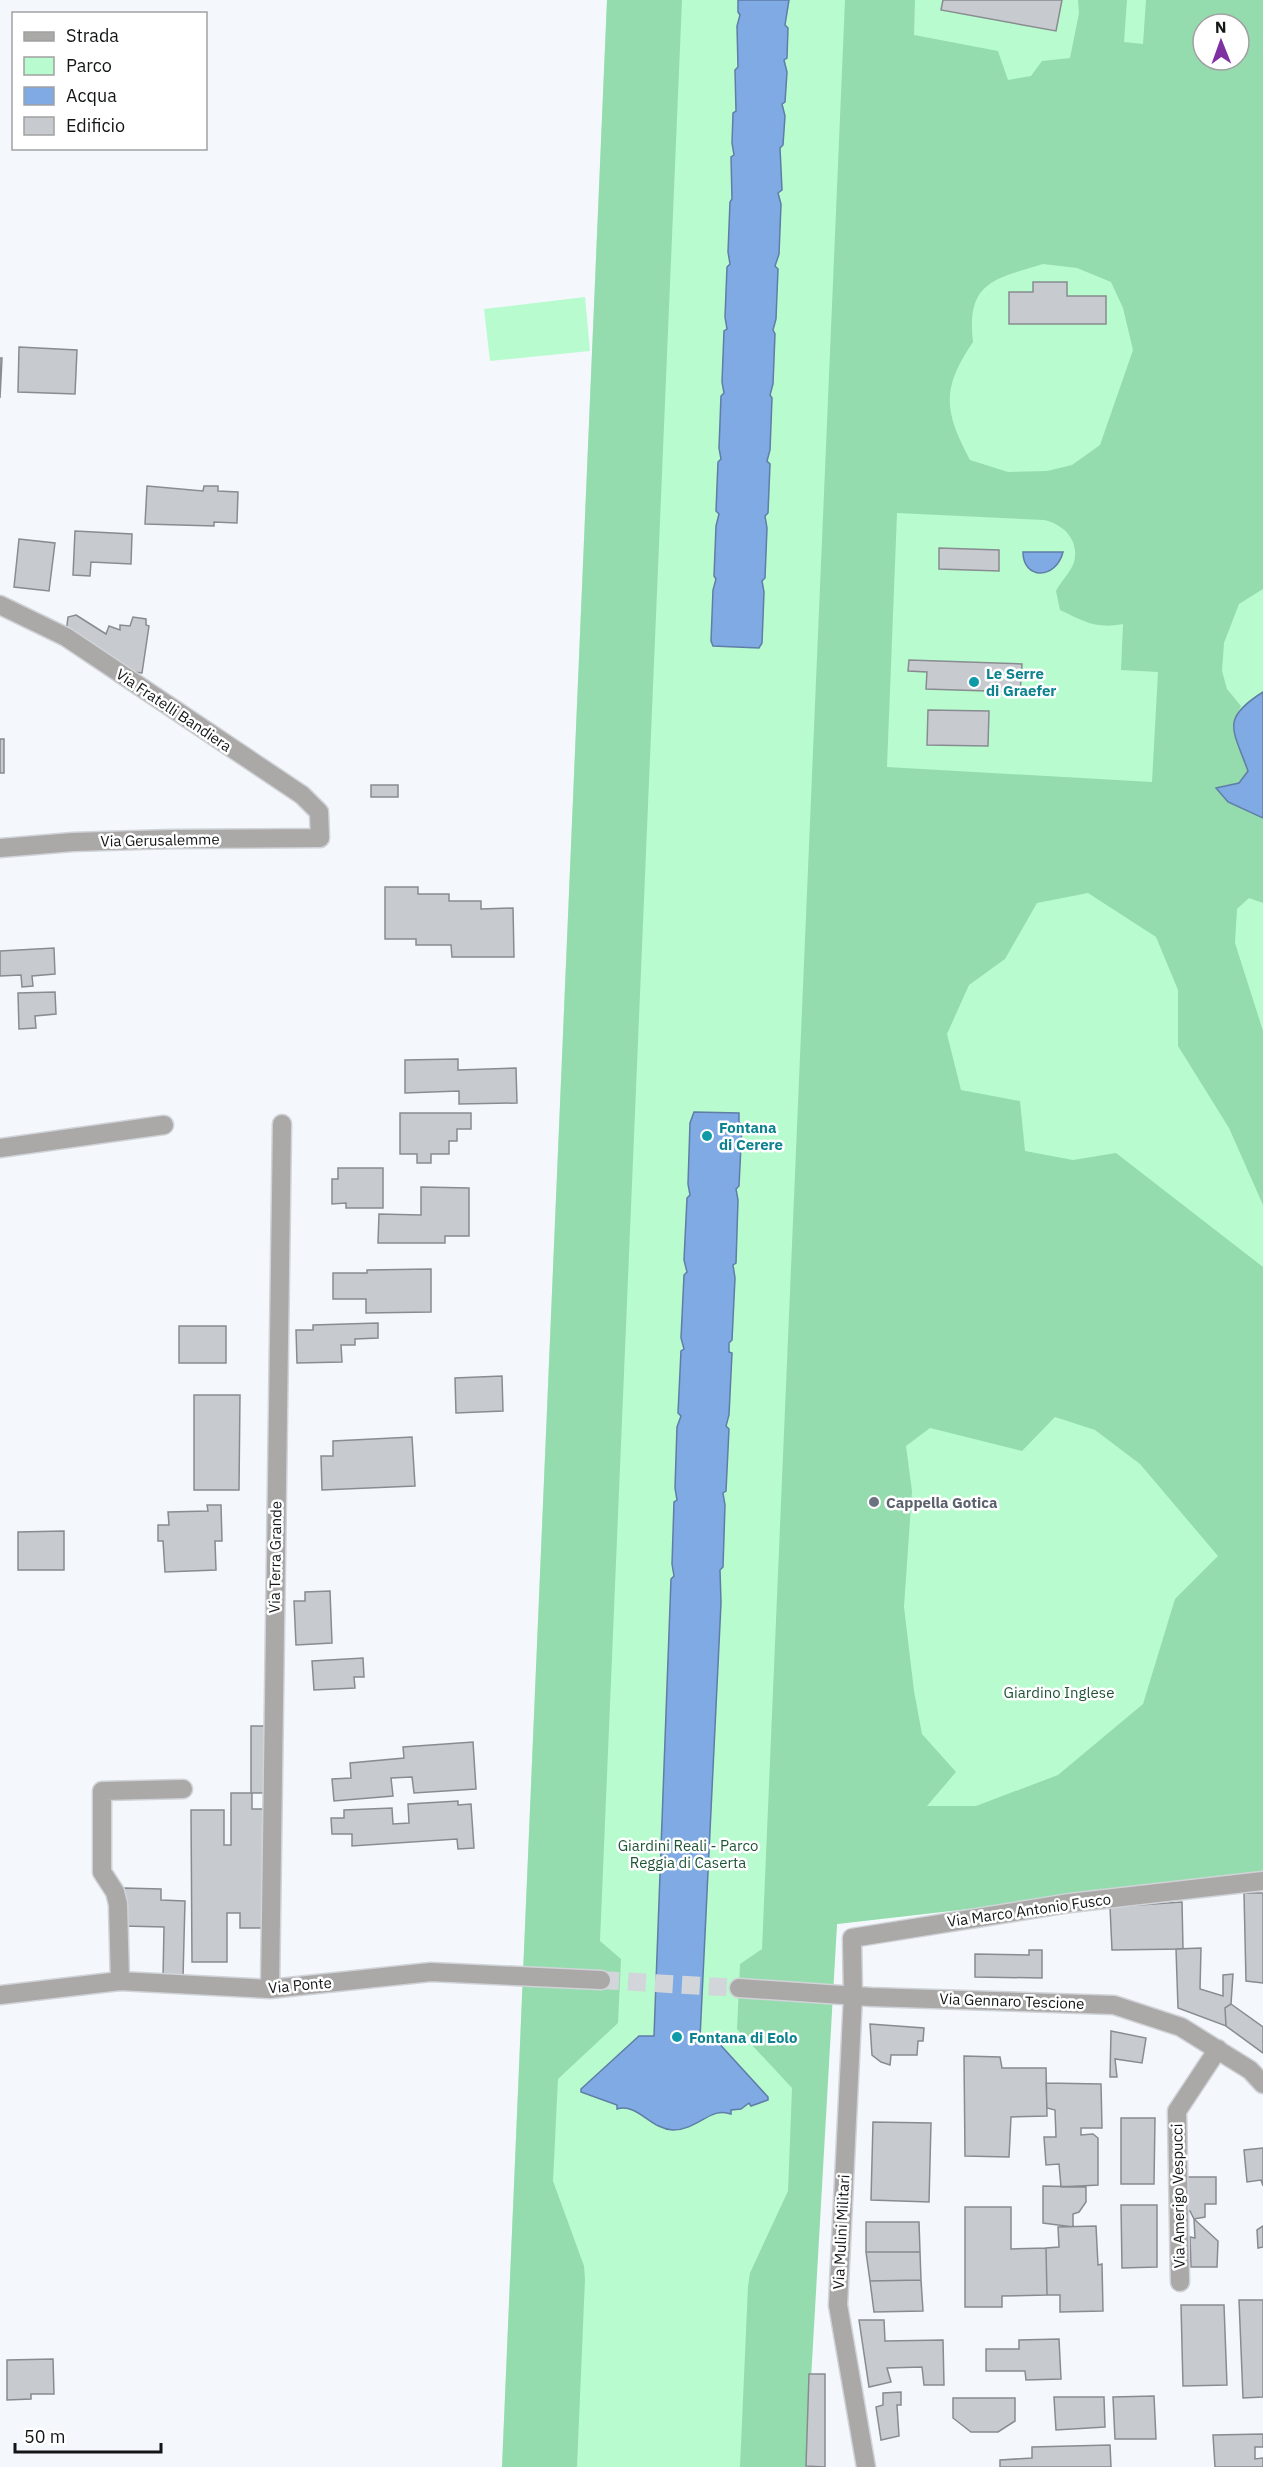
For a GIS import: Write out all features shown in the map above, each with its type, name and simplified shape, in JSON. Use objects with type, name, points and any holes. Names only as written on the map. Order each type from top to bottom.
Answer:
[{"type":"street","name":"Via Fratelli Bandiera","points":[[0,605],[66,637],[302,795],[319,812],[320,838]]},
{"type":"street","name":"Via Gerusalemme","points":[[0,848],[160,839],[320,838]]},
{"type":"street","name":"Via Terra Grande","points":[[270,1989],[282,1124]]},
{"type":"street","points":[[0,1148],[164,1125]]},
{"type":"street","points":[[120,1981],[118,1904],[115,1892],[102,1872],[102,1791],[183,1789]]},
{"type":"street","name":"Via Marco Antonio Fusco","points":[[852,1996],[852,1938],[1070,1903],[1263,1881]]},
{"type":"street","name":"Via Ponte","points":[[0,1995],[120,1981],[270,1989],[431,1972],[601,1980]]},
{"type":"street","name":"Via Gennaro Tescione","points":[[739,1988],[852,1996],[1114,2005],[1181,2026],[1250,2070],[1263,2084]]},
{"type":"street","name":"Via Mulini Militari","points":[[852,1996],[838,2306],[866,2467]]},
{"type":"street","name":"Via Amerigo Vespucci","points":[[1180,2282],[1177,2111],[1218,2049]]},
{"type":"green space","name":"Giardini Reali - Parco Reggia di Caserta","points":[[607,0],[1263,0],[1263,1875],[837,1924],[814,2278],[806,2467],[502,2467]]},
{"type":"green space","points":[[607,0],[682,0],[600,1941],[621,1959],[618,2023],[558,2079],[553,2181],[584,2266],[585,2279],[577,2467],[502,2467]]},
{"type":"green space","name":"Giardino Inglese","points":[[845,0],[915,0],[914,35],[998,51],[1008,80],[1031,76],[1042,61],[1070,58],[1079,13],[1078,0],[1127,0],[1124,42],[1143,44],[1146,0],[1263,0],[1263,589],[1239,604],[1224,643],[1222,671],[1227,689],[1241,706],[1235,723],[1235,731],[1248,771],[1239,783],[1217,788],[1228,802],[1263,818],[1263,903],[1249,898],[1237,909],[1235,943],[1263,1031],[1263,1205],[1229,1128],[1178,1046],[1178,990],[1156,937],[1088,893],[1037,903],[1005,959],[969,985],[947,1034],[961,1090],[1020,1101],[1025,1151],[1073,1160],[1116,1153],[1263,1267],[1263,1875],[837,1924],[806,2467],[740,2467],[748,2286],[750,2273],[788,2191],[792,2088],[737,2029],[740,1964],[762,1949]],"holes":[[[1043,264],[1077,268],[1111,282],[1123,308],[1133,350],[1100,445],[1072,465],[1047,471],[1008,472],[970,460],[961,443],[951,414],[951,387],[955,373],[973,342],[972,322],[974,307],[979,295],[997,279]],[[897,513],[1044,520],[1058,525],[1068,534],[1075,547],[1075,554],[1073,566],[1056,591],[1060,610],[1098,625],[1123,624],[1121,670],[1158,672],[1152,782],[887,767]],[[1055,1417],[1095,1430],[1140,1464],[1218,1556],[1175,1599],[1143,1704],[1058,1775],[976,1806],[927,1806],[956,1772],[922,1734],[914,1691],[904,1607],[912,1491],[906,1446],[930,1428],[1022,1451]]]},
{"type":"green space","points":[[585,297],[590,351],[490,361],[484,309]]},
{"type":"water","points":[[738,0],[789,0],[785,25],[788,28],[787,58],[784,60],[787,72],[785,102],[782,104],[785,116],[783,145],[780,148],[782,190],[778,193],[781,204],[779,254],[775,266],[778,269],[776,319],[773,330],[775,334],[773,384],[770,395],[772,398],[770,450],[767,461],[770,464],[768,513],[765,516],[767,528],[765,578],[762,581],[764,592],[762,643],[759,648],[713,646],[711,641],[713,590],[716,579],[714,576],[716,526],[719,514],[716,511],[718,462],[721,459],[719,448],[721,396],[724,393],[722,382],[724,331],[727,329],[725,317],[727,267],[730,264],[728,252],[732,199],[731,157],[734,155],[733,113],[736,111],[735,70],[738,67],[737,26],[740,15]]},
{"type":"water","points":[[1023,552],[1063,552],[1054,568],[1040,573],[1028,568]]},
{"type":"water","points":[[1263,692],[1263,818],[1228,802],[1216,788],[1239,783],[1248,771],[1235,735],[1235,718],[1249,701]]},
{"type":"water","points":[[694,1112],[739,1113],[739,1122],[742,1125],[739,1186],[736,1189],[738,1200],[736,1263],[733,1265],[735,1278],[732,1340],[729,1343],[729,1352],[732,1353],[729,1415],[726,1426],[729,1429],[726,1491],[723,1493],[725,1505],[723,1567],[720,1570],[721,1603],[700,2038],[715,2039],[768,2097],[768,2100],[751,2106],[749,2103],[741,2109],[731,2110],[731,2114],[717,2113],[690,2126],[673,2130],[665,2129],[631,2110],[617,2109],[617,2105],[581,2092],[581,2089],[639,2036],[654,2036],[671,1579],[674,1576],[672,1564],[674,1502],[677,1500],[675,1488],[677,1427],[681,1416],[678,1413],[681,1351],[684,1349],[681,1338],[684,1275],[687,1272],[684,1260],[687,1198],[690,1195],[688,1184],[690,1123]]},
{"type":"building","points":[[943,0],[1062,0],[1056,31],[941,10]]},
{"type":"building","points":[[1033,282],[1067,282],[1067,296],[1106,296],[1106,324],[1009,324],[1009,292],[1033,292]]},
{"type":"building","points":[[19,347],[77,350],[75,394],[18,392]]},
{"type":"building","points":[[0,358],[2,358],[0,398]]},
{"type":"building","points":[[147,486],[203,491],[204,486],[218,486],[218,491],[238,492],[237,523],[214,522],[214,526],[145,524]]},
{"type":"building","points":[[75,531],[132,534],[131,564],[91,562],[90,576],[73,575]]},
{"type":"building","points":[[19,539],[55,543],[49,591],[14,587]]},
{"type":"building","points":[[939,548],[999,550],[999,571],[939,569]]},
{"type":"building","points":[[76,615],[106,634],[109,626],[120,630],[120,625],[130,626],[133,617],[146,619],[146,625],[149,626],[142,673],[125,671],[66,633],[68,617]]},
{"type":"building","name":"Le Serre di Graefer","points":[[909,660],[1022,664],[1020,692],[926,689],[927,672],[908,671]]},
{"type":"building","name":"Le Serre di Graefer","points":[[928,710],[989,711],[988,746],[927,745]]},
{"type":"building","points":[[0,739],[4,739],[4,773],[0,773]]},
{"type":"building","points":[[371,785],[398,785],[398,797],[371,797]]},
{"type":"building","points":[[385,887],[418,887],[418,894],[449,894],[449,901],[481,901],[481,909],[513,908],[514,957],[452,957],[451,945],[416,945],[416,939],[385,939]]},
{"type":"building","points":[[54,948],[55,974],[32,976],[33,986],[22,987],[21,975],[0,976],[0,951]]},
{"type":"building","points":[[55,992],[56,1014],[35,1016],[36,1028],[19,1029],[18,993]]},
{"type":"building","points":[[458,1059],[458,1070],[516,1068],[517,1103],[459,1104],[459,1091],[405,1093],[405,1060]]},
{"type":"building","points":[[400,1113],[471,1113],[471,1129],[457,1129],[457,1141],[449,1141],[449,1154],[431,1154],[431,1163],[417,1163],[417,1154],[400,1154]]},
{"type":"building","points":[[338,1168],[383,1168],[383,1208],[346,1208],[346,1203],[332,1204],[332,1179],[338,1179]]},
{"type":"building","points":[[421,1187],[469,1188],[469,1236],[445,1236],[445,1243],[378,1243],[379,1214],[421,1215]]},
{"type":"building","points":[[431,1269],[431,1312],[366,1313],[366,1299],[333,1299],[333,1273]]},
{"type":"building","points":[[378,1323],[378,1338],[355,1339],[355,1345],[341,1345],[342,1362],[297,1363],[296,1330],[313,1330],[313,1325]]},
{"type":"building","points":[[179,1326],[226,1326],[226,1363],[179,1363]]},
{"type":"building","points":[[502,1376],[503,1411],[456,1413],[455,1378]]},
{"type":"building","points":[[194,1395],[240,1395],[239,1490],[194,1490]]},
{"type":"building","points":[[412,1437],[415,1486],[322,1490],[321,1456],[333,1456],[333,1441]]},
{"type":"building","points":[[207,1505],[221,1505],[222,1541],[215,1541],[216,1570],[165,1572],[163,1541],[158,1541],[158,1525],[169,1525],[168,1512],[208,1511]]},
{"type":"building","points":[[64,1531],[64,1570],[18,1570],[18,1532]]},
{"type":"building","points":[[330,1591],[332,1643],[296,1645],[294,1601],[305,1601],[305,1592]]},
{"type":"building","points":[[363,1658],[364,1677],[354,1677],[355,1688],[314,1690],[312,1661]]},
{"type":"building","points":[[251,1726],[268,1726],[268,1793],[251,1793]]},
{"type":"building","points":[[473,1742],[476,1789],[414,1793],[412,1777],[391,1778],[393,1796],[334,1801],[332,1779],[351,1778],[350,1763],[404,1758],[403,1747]]},
{"type":"building","points":[[231,1793],[252,1793],[252,1809],[269,1809],[269,1928],[240,1928],[240,1913],[227,1913],[227,1962],[192,1962],[191,1810],[224,1810],[224,1845],[231,1845]]},
{"type":"building","points":[[458,1801],[458,1805],[471,1804],[474,1848],[458,1849],[457,1839],[352,1846],[352,1834],[332,1834],[331,1818],[344,1818],[344,1810],[392,1808],[393,1824],[409,1823],[408,1804]]},
{"type":"building","points":[[124,1888],[161,1889],[161,1900],[185,1901],[183,1978],[163,1977],[164,1927],[124,1926]]},
{"type":"building","points":[[1244,1893],[1263,1893],[1263,1983],[1246,1981]]},
{"type":"building","points":[[1182,1902],[1183,1949],[1112,1950],[1110,1907]]},
{"type":"building","points":[[1201,1948],[1200,1989],[1223,1996],[1223,1975],[1233,1974],[1231,2004],[1225,2008],[1226,2026],[1178,2008],[1176,1949]]},
{"type":"building","points":[[1029,1950],[1042,1950],[1042,1978],[975,1977],[975,1954],[1029,1955]]},
{"type":"building","points":[[1231,2004],[1263,2027],[1263,2053],[1226,2026],[1225,2008]]},
{"type":"building","points":[[870,2024],[924,2028],[923,2041],[918,2041],[917,2055],[891,2055],[890,2065],[881,2062],[872,2055]]},
{"type":"building","points":[[1111,2031],[1146,2038],[1142,2063],[1115,2059],[1117,2077],[1110,2077]]},
{"type":"building","points":[[964,2056],[1000,2057],[1002,2068],[1046,2068],[1047,2116],[1011,2117],[1009,2157],[965,2156]]},
{"type":"building","points":[[1046,2083],[1101,2084],[1102,2128],[1081,2128],[1081,2135],[1093,2134],[1098,2138],[1098,2185],[1061,2187],[1059,2164],[1046,2165],[1044,2137],[1056,2137],[1055,2110],[1047,2108]]},
{"type":"building","points":[[1121,2118],[1155,2118],[1154,2184],[1121,2184]]},
{"type":"building","points":[[873,2122],[931,2123],[929,2202],[871,2200]]},
{"type":"building","points":[[1263,2148],[1263,2186],[1261,2180],[1247,2182],[1244,2150]]},
{"type":"building","points":[[1183,2177],[1216,2177],[1216,2204],[1205,2204],[1205,2217],[1194,2219],[1190,2211],[1183,2211]]},
{"type":"building","points":[[1043,2186],[1086,2187],[1086,2202],[1079,2212],[1073,2214],[1073,2227],[1043,2223]]},
{"type":"building","points":[[1121,2205],[1157,2205],[1157,2267],[1122,2268]]},
{"type":"building","points":[[965,2207],[1011,2207],[1011,2249],[1046,2248],[1047,2295],[1002,2296],[1002,2307],[965,2307]]},
{"type":"building","points":[[1194,2219],[1218,2241],[1217,2267],[1191,2267],[1190,2237],[1195,2238]]},
{"type":"building","points":[[866,2222],[919,2222],[920,2252],[866,2252]]},
{"type":"building","points":[[1096,2226],[1098,2265],[1102,2264],[1103,2311],[1060,2312],[1060,2295],[1047,2295],[1046,2248],[1059,2247],[1058,2227]]},
{"type":"building","points":[[1263,2226],[1263,2247],[1258,2248],[1257,2230]]},
{"type":"building","points":[[866,2252],[920,2252],[921,2280],[870,2281]]},
{"type":"building","points":[[921,2280],[923,2311],[874,2312],[870,2281]]},
{"type":"building","points":[[1239,2300],[1263,2300],[1263,2397],[1243,2398]]},
{"type":"building","points":[[1181,2305],[1224,2305],[1227,2385],[1183,2386]]},
{"type":"building","points":[[859,2320],[884,2320],[885,2341],[943,2340],[944,2385],[924,2385],[922,2367],[887,2368],[891,2382],[869,2387]]},
{"type":"building","points":[[1059,2339],[1061,2379],[1026,2380],[1025,2371],[986,2371],[986,2349],[1019,2349],[1019,2340]]},
{"type":"building","points":[[53,2359],[54,2394],[31,2394],[31,2399],[7,2400],[7,2360]]},
{"type":"building","points":[[809,2374],[825,2374],[825,2467],[806,2466]]},
{"type":"building","points":[[901,2392],[901,2405],[897,2405],[899,2436],[881,2440],[876,2407],[883,2405],[883,2393]]},
{"type":"building","points":[[1154,2396],[1156,2439],[1115,2439],[1113,2397]]},
{"type":"building","points":[[1054,2397],[1104,2397],[1105,2427],[1056,2430]]},
{"type":"building","points":[[953,2398],[1015,2398],[1015,2421],[998,2432],[971,2432],[953,2418]]},
{"type":"building","points":[[1263,2434],[1263,2447],[1255,2447],[1255,2459],[1263,2458],[1263,2467],[1215,2467],[1213,2435]]},
{"type":"building","points":[[1110,2445],[1111,2467],[1000,2467],[1000,2460],[1032,2458],[1032,2447]]},
{"type":"tunnel","points":[[601,1980],[739,1988]]},
{"type":"place","name":"Le Serre di Graefer","points":[[974,682]]},
{"type":"place","name":"Fontana di Cerere","points":[[707,1136]]},
{"type":"place","name":"Cappella Gotica","points":[[874,1502]]},
{"type":"place","name":"Fontana di Eolo","points":[[677,2037]]}]
